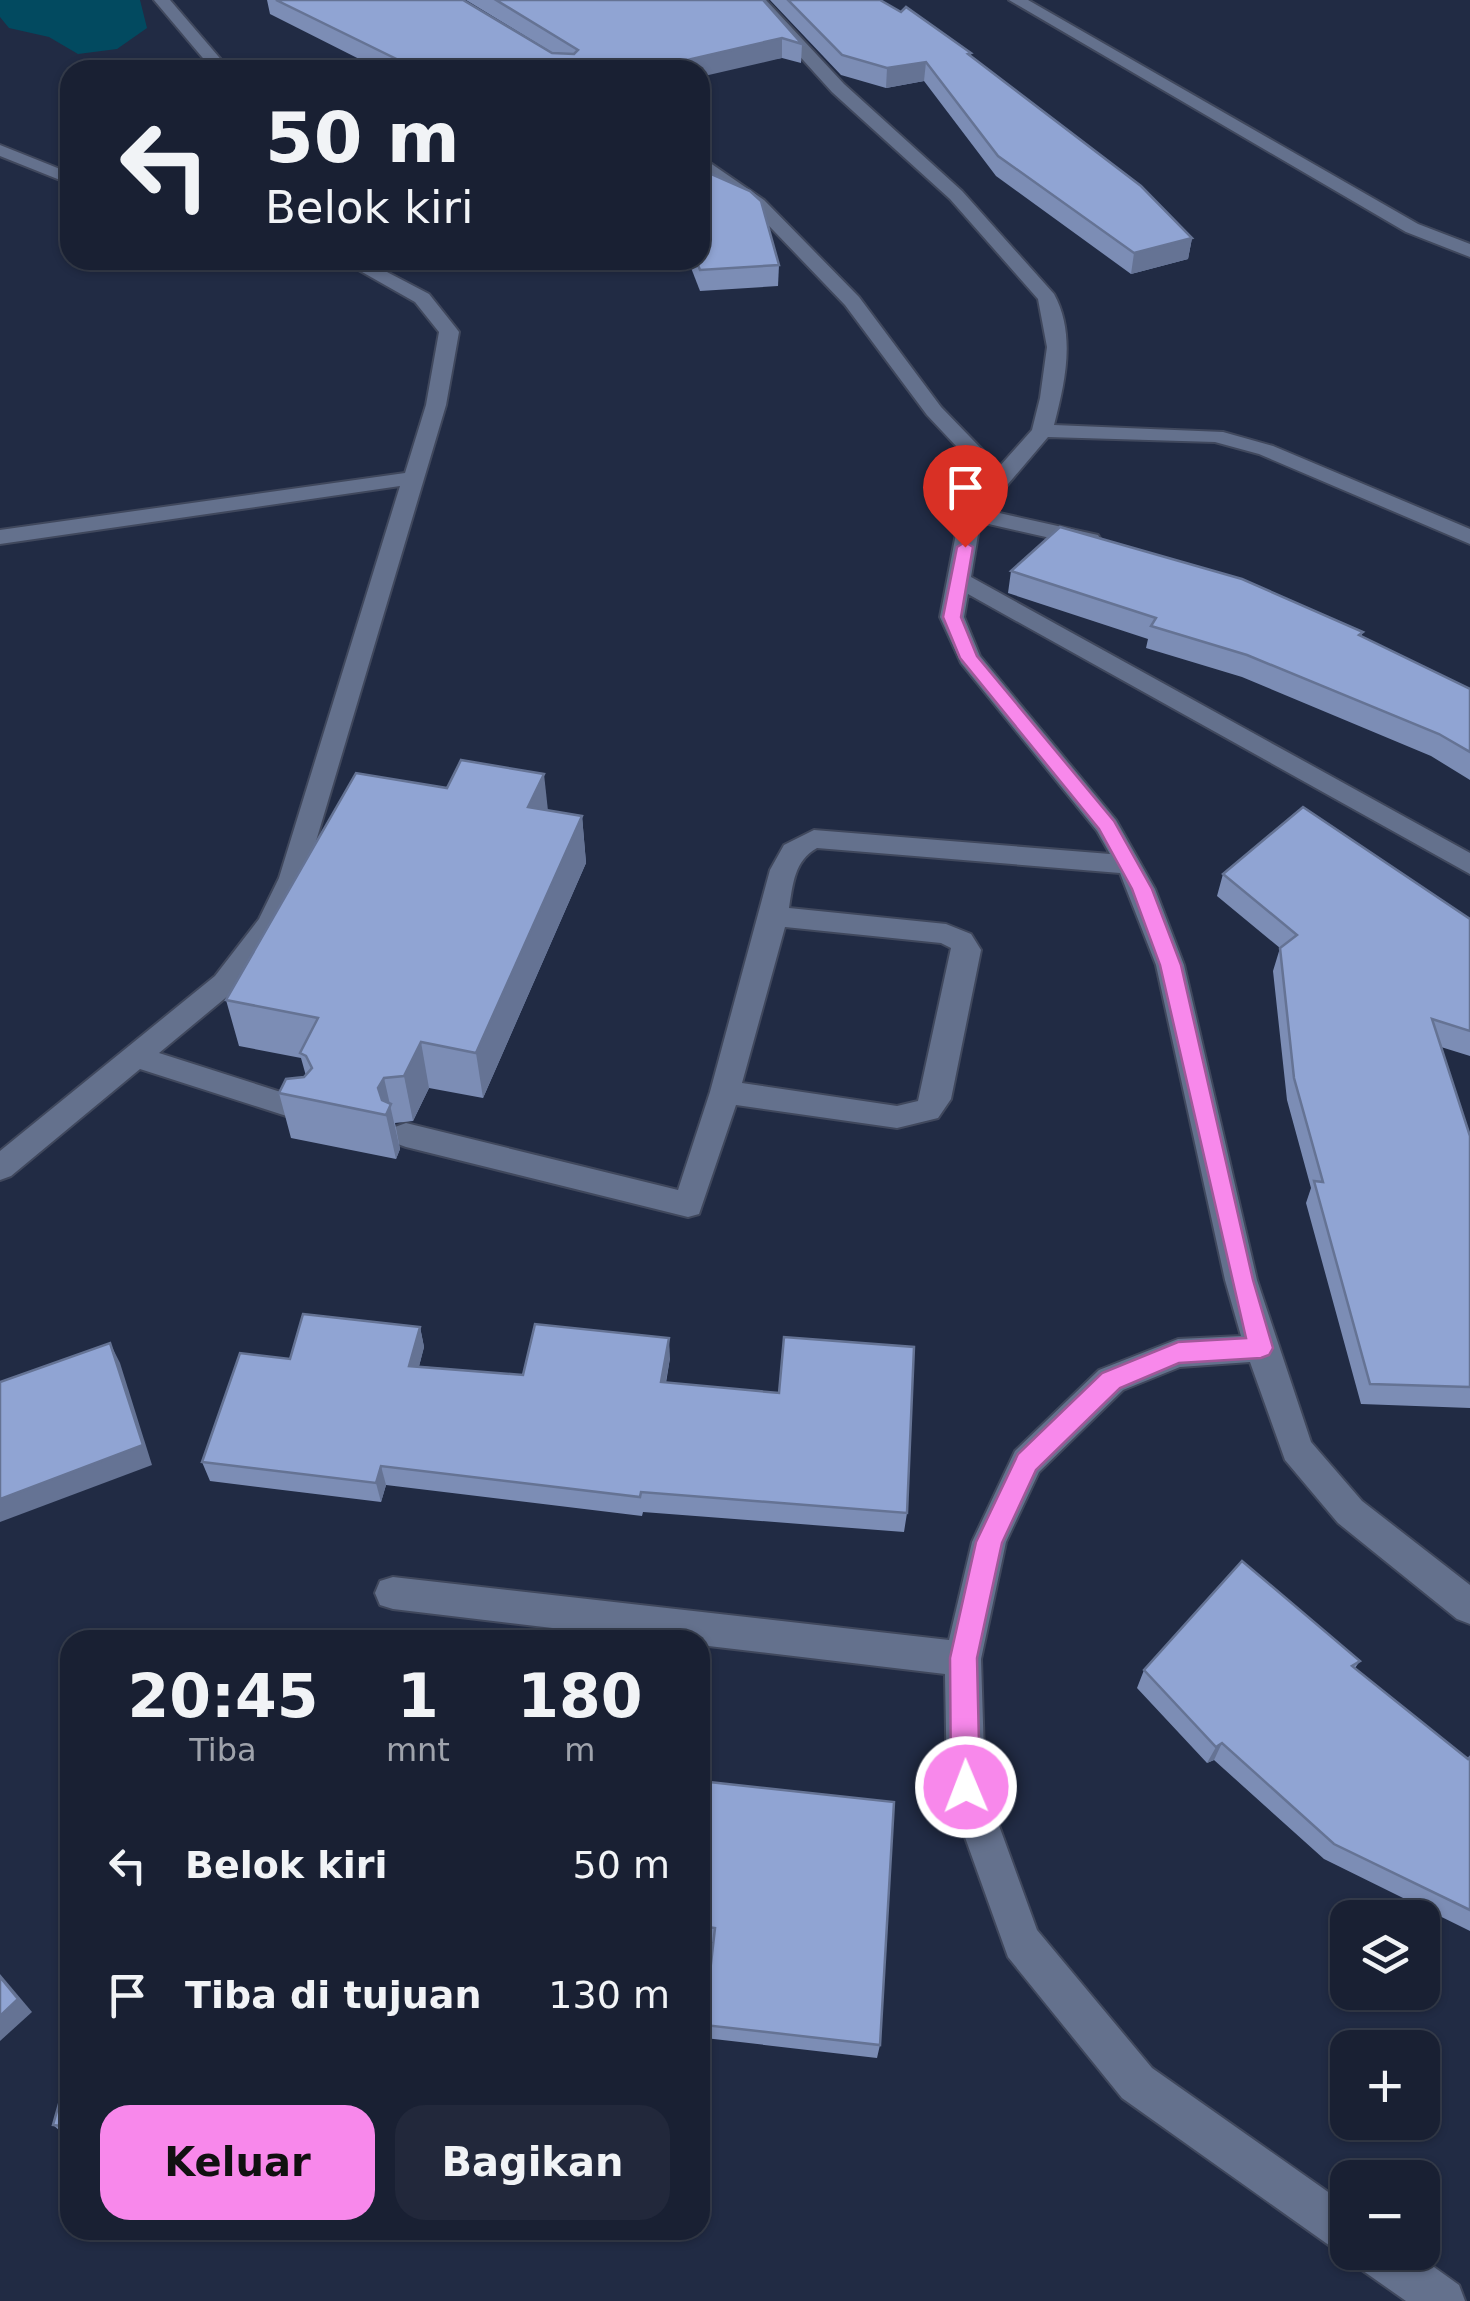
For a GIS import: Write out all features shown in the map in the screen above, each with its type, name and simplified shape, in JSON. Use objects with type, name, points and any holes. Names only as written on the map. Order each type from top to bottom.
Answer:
[{"type":"street","points":[[162,0],[213,60]]},
{"type":"street","points":[[756,0],[838,88],[956,194],[1047,298],[1056,318],[1053,390],[1042,432],[971,513],[952,617],[969,658],[1107,826],[1142,889],[1170,965],[1241,1280],[1297,1450],[1350,1512],[1470,1607]]},
{"type":"street","points":[[1017,0],[1412,228],[1470,250]]},
{"type":"street","points":[[0,150],[60,175]]},
{"type":"street","points":[[710,168],[758,204],[852,301],[934,410],[999,480]]},
{"type":"street","points":[[0,1168],[225,983],[270,923],[292,878],[436,405],[449,332],[422,298],[369,270]]},
{"type":"street","points":[[1042,432],[1216,436],[1266,450],[1470,537]]},
{"type":"street","points":[[0,537],[412,478]]},
{"type":"street","points":[[971,513],[1116,546]]},
{"type":"street","points":[[959,580],[1470,866]]},
{"type":"street","points":[[406,1135],[688,1205],[725,1092],[787,856],[797,845],[814,839],[1128,865]]},
{"type":"street","points":[[725,1092],[897,1116],[928,1110],[936,1099],[967,959],[961,941],[946,934],[774,916]]},
{"type":"street","points":[[136,1057],[305,1111]]},
{"type":"street","points":[[1261,1348],[1178,1352],[1111,1380],[1027,1462],[989,1542],[964,1658],[966,1787],[1022,1943],[1137,2083],[1330,2220]]},
{"type":"street","points":[[393,1593],[964,1658]]},
{"type":"street","points":[[1400,2270],[1443,2301]]},
{"type":"water","points":[[0,0],[140,0],[147,28],[117,49],[78,54],[49,37],[9,28],[0,17]]},
{"type":"building","points":[[276,0],[463,0],[552,53],[574,54],[578,50],[496,0],[763,0],[802,44],[782,38],[687,60],[399,60]]},
{"type":"building","points":[[788,0],[880,0],[901,12],[906,7],[1141,186],[1192,238],[1134,253],[998,156],[926,62],[887,68],[842,55]]},
{"type":"building","points":[[710,173],[750,191],[761,201],[779,265],[710,269]]},
{"type":"building","points":[[1060,527],[1242,579],[1363,632],[1359,635],[1470,689],[1470,752],[1439,734],[1247,655],[1151,626],[1156,618],[1011,571]]},
{"type":"building","points":[[461,760],[544,774],[528,807],[582,816],[476,1053],[421,1042],[404,1076],[384,1078],[378,1088],[382,1100],[391,1104],[386,1115],[279,1093],[286,1079],[304,1077],[312,1068],[300,1053],[318,1018],[226,1000],[356,773],[447,788]]},
{"type":"building","points":[[1303,807],[1470,919],[1470,1031],[1432,1019],[1470,1136],[1470,1387],[1370,1384],[1314,1181],[1323,1182],[1294,1078],[1280,948],[1297,935],[1223,874]]},
{"type":"building","points":[[303,1314],[420,1327],[409,1366],[523,1375],[535,1324],[669,1338],[661,1382],[779,1393],[784,1337],[914,1347],[907,1513],[641,1492],[640,1497],[381,1466],[376,1483],[202,1462],[240,1353],[290,1359]]},
{"type":"building","points":[[110,1343],[143,1445],[0,1499],[0,1382]]},
{"type":"building","points":[[1242,1561],[1360,1661],[1352,1666],[1470,1757],[1470,1910],[1334,1844],[1222,1743],[1216,1747],[1144,1670]]},
{"type":"building","points":[[710,1782],[894,1802],[880,2045],[710,2026],[715,1928],[710,1927]]},
{"type":"building","points":[[0,1977],[18,1999],[0,2016]]},
{"type":"building","points":[[60,2100],[60,2126],[53,2125]]},
{"type":"route","points":[[965,547],[952,617],[969,658],[1107,826],[1142,889],[1170,965],[1241,1280],[1261,1348],[1178,1352],[1111,1380],[1027,1462],[989,1542],[964,1658],[966,1787]]}]
